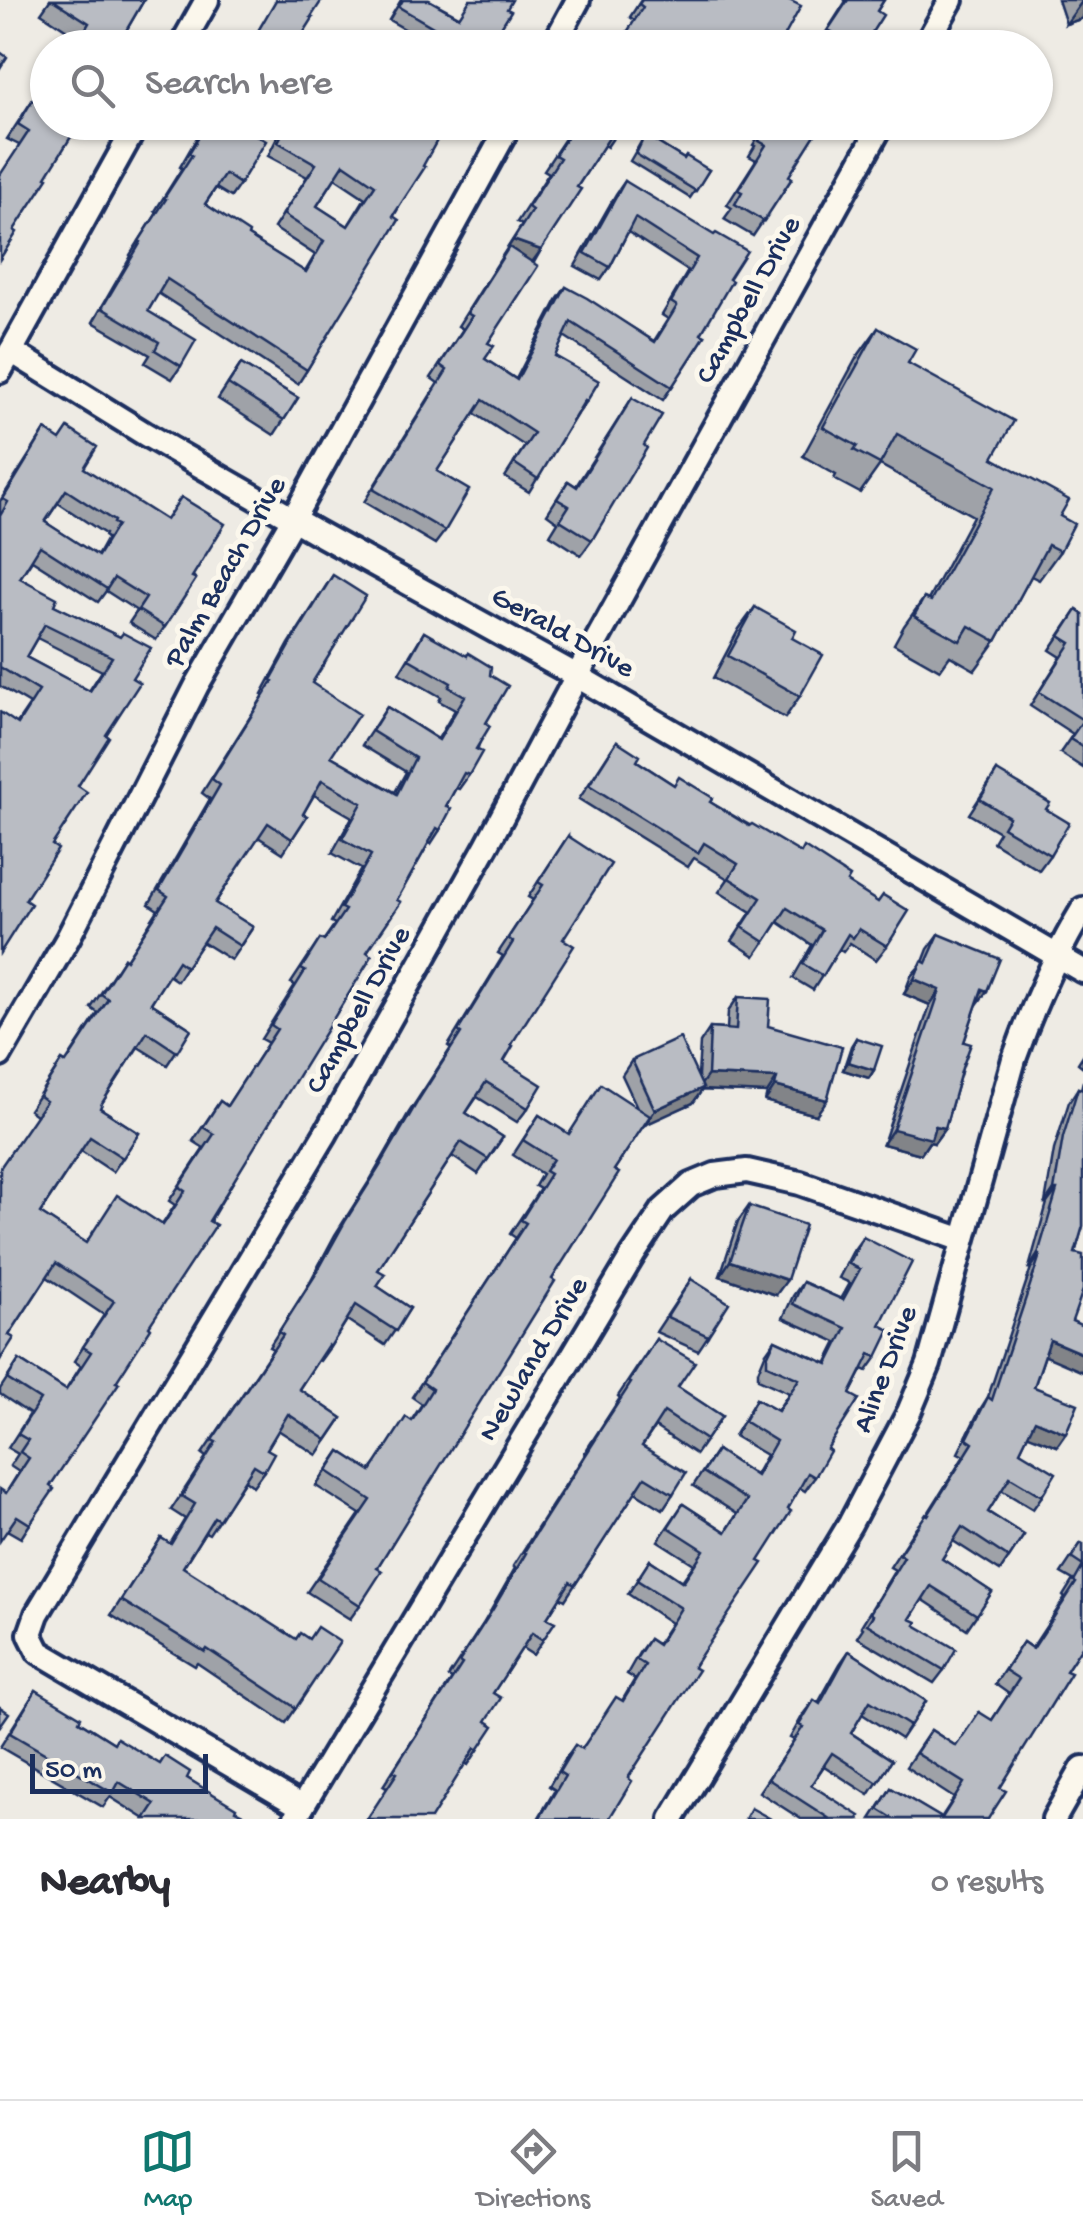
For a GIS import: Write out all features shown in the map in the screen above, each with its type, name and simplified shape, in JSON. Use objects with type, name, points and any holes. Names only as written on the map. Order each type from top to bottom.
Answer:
[{"type":"street","points":[[190,30],[207,0]]},
{"type":"street","points":[[562,30],[578,0]]},
{"type":"street","points":[[934,30],[950,0]]},
{"type":"street","points":[[6,361],[128,140]]},
{"type":"street","name":"Palm Beach Drive","points":[[0,1055],[68,938],[196,685],[293,519],[501,140]]},
{"type":"street","name":"Campbell Drive","points":[[299,1813],[39,1652],[30,1634],[37,1614],[326,1133],[873,140]]},
{"type":"street","name":"Gerald Drive","points":[[6,361],[145,434],[578,676],[1083,971]]},
{"type":"street","name":"Aline Drive","points":[[672,1819],[850,1524],[909,1412],[929,1364],[1014,1059],[1056,955],[1083,909]]},
{"type":"street","name":"Newland Drive","points":[[299,1813],[633,1256],[663,1210],[690,1184],[715,1175],[748,1171],[800,1183],[963,1240]]},
{"type":"street","points":[[1056,1818],[1083,1768]]},
{"type":"building","points":[[53,0],[144,0],[126,30],[85,30],[89,23]]},
{"type":"building","points":[[276,0],[322,0],[305,30],[258,30]]},
{"type":"building","points":[[403,0],[429,0],[459,17],[470,0],[512,0],[507,9],[511,11],[499,30],[438,30],[399,7]]},
{"type":"building","points":[[642,0],[789,0],[801,6],[788,30],[628,30],[643,7],[639,4]]},
{"type":"building","points":[[848,0],[884,0],[877,11],[883,15],[873,30],[828,30]]},
{"type":"building","points":[[30,104],[30,140],[69,140],[0,259],[0,175],[29,131],[18,124]]},
{"type":"building","points":[[197,140],[266,141],[240,184],[225,174],[205,204],[306,272],[324,241],[283,214],[316,164],[279,140],[437,140],[425,167],[393,216],[399,220],[307,370],[167,279],[148,311],[196,340],[181,366],[155,350],[159,342],[102,308],[192,155],[189,153]],"holes":[[[344,164],[375,185],[348,226],[317,206]]]},
{"type":"building","points":[[565,140],[608,140],[541,250],[513,240],[532,210],[528,207],[560,158],[555,155]]},
{"type":"building","points":[[643,140],[653,140],[709,170],[696,191],[636,154]]},
{"type":"building","points":[[812,140],[764,221],[735,204],[742,192],[738,190],[766,145],[759,141]]},
{"type":"building","points":[[625,181],[747,251],[701,334],[705,336],[672,387],[571,322],[555,356],[599,381],[538,479],[514,463],[534,433],[483,400],[437,471],[469,490],[445,531],[373,489],[447,370],[440,365],[509,247],[538,266],[488,343],[494,346],[485,359],[517,380],[566,287],[655,342],[677,306],[671,302],[697,258],[635,218],[610,267],[585,253]]},
{"type":"building","points":[[878,328],[916,349],[908,363],[1014,421],[993,458],[1069,500],[1060,516],[1074,524],[1060,551],[1048,545],[996,641],[969,626],[960,641],[914,616],[924,598],[931,601],[994,487],[897,434],[880,464],[823,427]]},
{"type":"building","points":[[241,364],[298,398],[284,420],[228,384]]},
{"type":"building","points":[[632,398],[662,415],[644,445],[647,448],[592,540],[560,520],[569,506],[557,499],[568,481],[577,487]]},
{"type":"building","points":[[68,428],[97,447],[84,468],[166,520],[181,497],[225,524],[165,627],[138,610],[146,598],[114,578],[107,589],[40,546],[20,578],[57,598],[54,605],[151,648],[132,678],[140,683],[78,786],[87,792],[52,845],[58,849],[25,900],[31,904],[0,953],[0,712],[18,724],[39,691],[0,667],[0,516],[8,502],[3,499],[45,430],[60,440]],"holes":[[[66,490],[117,525],[98,556],[45,522]],[[45,624],[112,657],[90,691],[26,657]]]},
{"type":"building","points":[[333,575],[366,596],[312,683],[359,714],[331,756],[397,794],[415,758],[372,731],[387,707],[439,740],[465,696],[449,687],[451,683],[409,659],[424,632],[491,667],[490,675],[508,686],[486,723],[490,726],[476,749],[482,752],[469,775],[464,773],[446,806],[451,809],[440,830],[437,828],[397,900],[401,902],[367,952],[372,956],[209,1221],[216,1225],[50,1486],[54,1489],[30,1524],[17,1516],[0,1541],[0,1489],[6,1493],[29,1458],[20,1452],[28,1440],[18,1434],[40,1400],[7,1379],[19,1360],[66,1390],[91,1352],[83,1347],[114,1301],[56,1263],[9,1335],[14,1338],[0,1360],[0,1168],[46,1101],[39,1096],[62,1060],[66,1063],[108,999],[101,994],[168,896],[159,890],[220,785],[212,779],[273,681]],"holes":[[[322,780],[362,803],[342,839],[371,855],[341,908],[345,910],[301,969],[305,971],[271,1025],[277,1029],[227,1106],[220,1101],[203,1127],[214,1134],[179,1187],[185,1191],[163,1225],[117,1195],[86,1243],[40,1213],[90,1137],[123,1158],[139,1133],[100,1108],[102,1103],[147,1032],[177,1052],[191,1029],[151,1003],[178,961],[186,967],[212,928],[240,946],[253,927],[215,903],[268,823],[292,839]]]},
{"type":"building","points":[[755,607],[796,630],[792,638],[823,655],[800,696],[728,656]]},
{"type":"building","points":[[1077,610],[1083,614],[1083,720],[1039,692],[1071,643],[1060,636]]},
{"type":"building","points":[[1083,720],[1083,747],[1070,739]]},
{"type":"building","points":[[617,741],[640,756],[637,761],[674,785],[679,777],[749,826],[752,824],[801,853],[804,847],[850,877],[847,882],[878,902],[883,895],[909,911],[887,946],[859,929],[853,938],[848,934],[823,976],[803,964],[822,930],[787,908],[765,942],[742,927],[761,898],[729,878],[738,864],[704,843],[698,853],[589,785]]},
{"type":"building","points":[[997,771],[1050,803],[1046,809],[1069,823],[1050,855],[1003,827],[1009,817],[980,799]]},
{"type":"building","points":[[568,836],[611,864],[563,939],[574,946],[504,1061],[542,1085],[528,1108],[486,1082],[466,1113],[503,1137],[488,1159],[461,1142],[378,1270],[385,1274],[377,1286],[410,1308],[396,1331],[356,1305],[299,1389],[342,1418],[327,1440],[288,1414],[267,1449],[274,1453],[264,1471],[254,1465],[219,1520],[214,1517],[183,1567],[296,1639],[300,1633],[309,1639],[317,1627],[340,1642],[296,1708],[207,1649],[205,1652],[121,1600],[161,1538],[171,1544],[195,1504],[182,1496],[216,1442],[212,1440],[283,1335],[279,1332],[461,1033],[458,1031],[513,942],[508,938],[543,885],[538,882]]},
{"type":"building","points":[[939,934],[1000,959],[987,991],[982,989],[964,1042],[971,1044],[945,1128],[935,1126],[931,1139],[893,1129],[940,990],[914,979]]},
{"type":"building","points":[[738,997],[770,999],[768,1026],[842,1047],[827,1100],[775,1086],[777,1078],[708,1075],[710,1028],[736,1030]]},
{"type":"building","points":[[680,1038],[703,1088],[655,1110],[632,1060]]},
{"type":"building","points":[[856,1038],[882,1046],[874,1070],[848,1062]]},
{"type":"building","points":[[601,1084],[650,1116],[614,1170],[619,1173],[552,1279],[555,1281],[377,1568],[382,1571],[360,1605],[318,1578],[371,1500],[327,1471],[340,1451],[371,1471],[406,1417],[412,1421],[432,1389],[422,1382],[526,1223],[521,1220],[550,1174],[545,1171],[553,1159],[523,1140],[539,1115],[569,1134]]},
{"type":"building","points":[[1078,1088],[1083,1090],[1083,1226],[1075,1253],[1083,1255],[1083,1290],[1072,1321],[1083,1326],[1083,1354],[1050,1340],[1034,1387],[1078,1404],[1066,1433],[1035,1420],[1020,1451],[1056,1473],[1042,1496],[1010,1477],[988,1512],[1024,1535],[1009,1558],[962,1527],[942,1559],[992,1592],[977,1615],[931,1586],[910,1619],[956,1649],[944,1670],[867,1624],[904,1557],[899,1554],[973,1443],[967,1439],[988,1397],[992,1400],[1040,1255],[1057,1190],[1063,1137]]},
{"type":"building","points":[[749,1206],[805,1225],[787,1280],[730,1261]]},
{"type":"building","points":[[863,1237],[912,1262],[880,1325],[890,1330],[877,1357],[870,1354],[850,1394],[859,1399],[827,1449],[830,1451],[815,1477],[808,1473],[788,1509],[791,1511],[759,1561],[763,1563],[693,1667],[698,1670],[628,1778],[632,1781],[609,1819],[539,1819],[565,1776],[559,1772],[575,1745],[582,1749],[616,1697],[623,1701],[645,1665],[636,1659],[649,1639],[658,1645],[681,1608],[637,1580],[650,1560],[683,1582],[704,1550],[668,1527],[683,1504],[726,1532],[747,1500],[703,1472],[717,1450],[756,1476],[776,1441],[744,1421],[756,1399],[778,1411],[799,1379],[767,1365],[775,1340],[828,1364],[846,1328],[793,1304],[803,1282],[843,1300],[860,1269],[849,1264]]},
{"type":"building","points":[[691,1279],[729,1303],[708,1336],[667,1317]]},
{"type":"building","points":[[656,1339],[695,1362],[678,1387],[722,1416],[706,1440],[664,1412],[642,1446],[686,1473],[673,1494],[645,1477],[575,1585],[570,1582],[547,1618],[555,1622],[543,1640],[532,1633],[493,1693],[501,1698],[486,1721],[494,1726],[478,1750],[475,1748],[431,1819],[367,1819],[462,1664],[459,1662],[524,1552]]},
{"type":"building","points":[[1083,1544],[1083,1566],[1071,1558]]},
{"type":"building","points":[[1083,1566],[1083,1645],[1066,1671],[1071,1673],[1000,1788],[1006,1791],[988,1819],[894,1819],[878,1809],[891,1788],[942,1818],[964,1783],[916,1753],[931,1730],[956,1746],[979,1712],[992,1720],[1019,1679],[1005,1670],[1023,1642],[1033,1649]]},
{"type":"building","points":[[849,1651],[926,1701],[910,1726],[870,1701],[851,1733],[892,1760],[878,1783],[832,1753],[811,1785],[860,1816],[830,1819],[768,1779],[803,1727],[799,1725],[814,1700],[820,1704]]},
{"type":"building","points":[[36,1690],[114,1743],[117,1738],[160,1764],[165,1756],[190,1772],[187,1778],[236,1808],[243,1814],[240,1819],[145,1819],[155,1804],[119,1782],[113,1793],[10,1733]]},
{"type":"building","points":[[0,1707],[9,1713],[0,1726]]},
{"type":"building","points":[[751,1808],[771,1819],[745,1819]]}]
